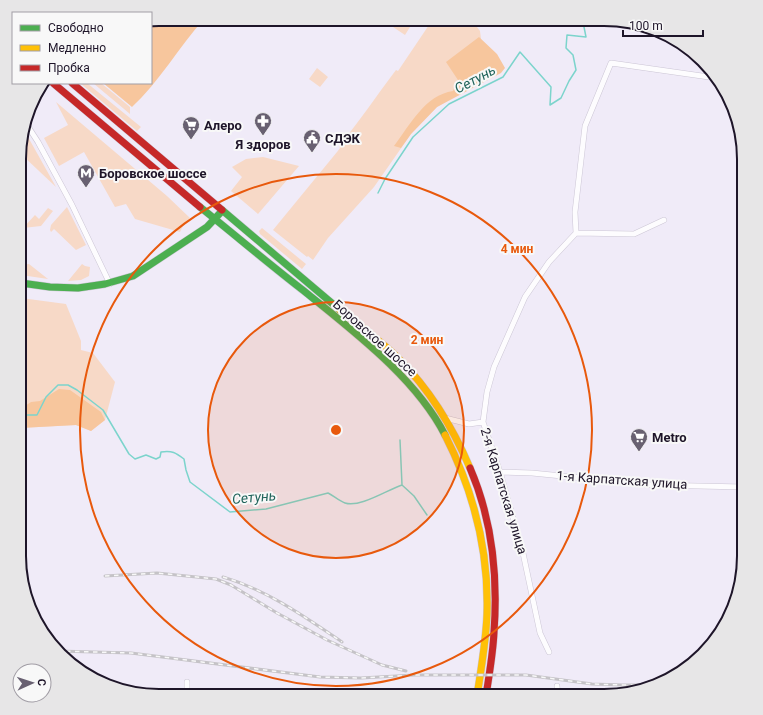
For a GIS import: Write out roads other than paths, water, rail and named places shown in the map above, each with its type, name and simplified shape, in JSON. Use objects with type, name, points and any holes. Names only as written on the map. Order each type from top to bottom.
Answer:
[{"type":"main road","name":"Боровское шоссе","points":[[54,84],[215,220],[384,359],[432,412],[448,440],[461,471],[475,510],[481,537],[485,566],[487,621],[478,689]]},
{"type":"main road","name":"Боровское шоссе","points":[[73,84],[394,355],[426,390],[445,418],[463,450],[482,501],[492,547],[495,615],[487,689]]},
{"type":"main road","points":[[26,284],[67,288],[96,287],[133,276],[207,227],[222,211]]},
{"type":"street","points":[[664,220],[634,234],[576,233],[575,212],[585,126],[611,63],[709,77]]},
{"type":"street","points":[[30,129],[72,205],[110,284]]},
{"type":"street","name":"2-я Карпатская улица","points":[[549,652],[540,633],[523,553],[500,472],[483,422],[487,392],[494,367],[525,297],[549,262],[576,233]]},
{"type":"street","points":[[445,418],[469,424],[483,422]]},
{"type":"street","name":"1-я Карпатская улица","points":[[500,472],[532,473],[652,485],[737,487]]},
{"type":"street","points":[[187,682],[187,689]]},
{"type":"waterway","name":"Сетунь","points":[[378,193],[385,179],[413,137],[449,104],[503,77],[520,52],[551,87],[550,105],[561,98],[576,70],[573,55],[566,48],[567,35],[586,37],[584,26]]},
{"type":"waterway","name":"Сетунь","points":[[26,415],[37,415],[46,397],[58,385],[68,385],[103,410],[129,454],[135,459],[146,455],[156,459],[160,457],[161,452],[165,451],[176,454],[184,459],[190,482],[230,512],[266,509],[328,493],[345,503],[351,504],[374,498],[402,485],[400,440]]},
{"type":"waterway","points":[[402,485],[414,496],[427,515]]},
{"type":"railway","points":[[105,576],[157,573],[216,579],[231,585],[277,613],[327,640],[382,665],[406,671]]},
{"type":"railway","points":[[223,577],[255,589],[285,605],[342,642]]},
{"type":"railway","points":[[66,651],[131,653],[320,677],[361,678],[414,675],[526,675],[592,684],[635,685]]},
{"type":"place","name":"Я здоров","points":[[263,136]]},
{"type":"place","name":"Алеро","points":[[191,140]]},
{"type":"place","name":"СДЭК","points":[[312,153]]},
{"type":"place","name":"Боровское шоссе","points":[[86,188]]},
{"type":"place","name":"Metro","points":[[639,452]]}]
